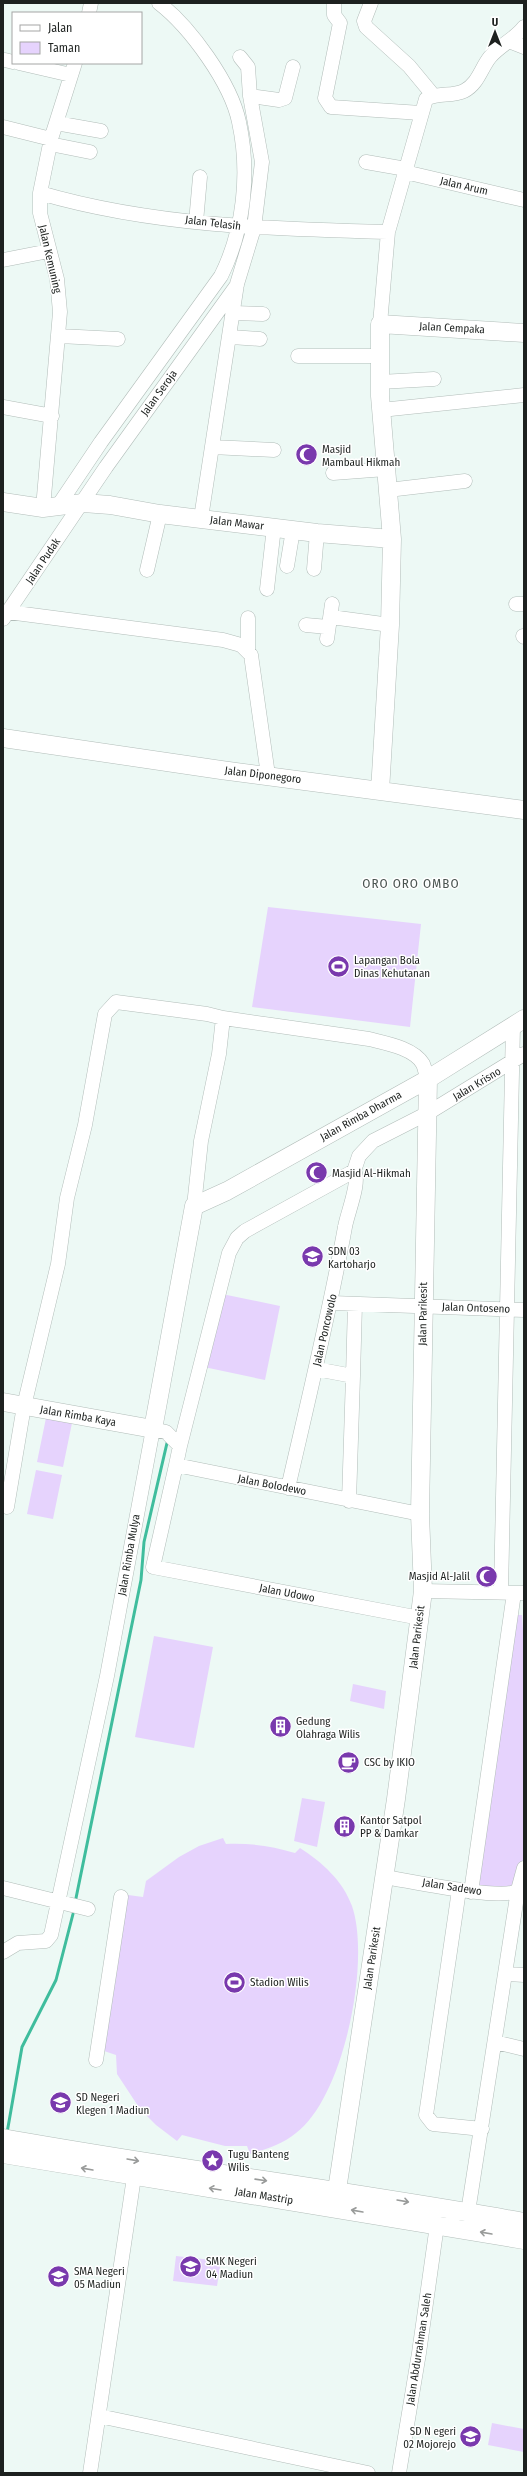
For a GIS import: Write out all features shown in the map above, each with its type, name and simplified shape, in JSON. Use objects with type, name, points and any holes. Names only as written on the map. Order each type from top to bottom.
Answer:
[{"type":"main road","name":"Jalan Cempaka","points":[[380,324],[524,332]]},
{"type":"main road","points":[[380,324],[381,410],[392,539],[390,625],[380,791]]},
{"type":"main road","name":"Jalan Mawar","points":[[3,502],[51,507],[83,503],[110,505],[160,514],[317,533],[392,539]]},
{"type":"main road","name":"Jalan Diponegoro","points":[[3,738],[524,810]]},
{"type":"main road","name":"Jalan Rimba Dharma","points":[[194,1206],[226,1191],[428,1079],[519,1022]]},
{"type":"main road","name":"Jalan Parikesit","points":[[337,2190],[384,1876],[423,1590],[420,1514],[428,1079]]},
{"type":"main road","name":"Jalan Rimba Mulya","points":[[154,1429],[194,1206]]},
{"type":"main road","name":"Jalan Rimba Kaya","points":[[3,1402],[154,1429]]},
{"type":"main road","name":"Jalan Mastrip","points":[[6,2147],[337,2190],[524,2222]]},
{"type":"main road","name":"Jalan Mastrip","points":[[6,2147],[134,2177],[437,2224],[524,2240]]},
{"type":"street","points":[[51,507],[101,442],[220,276],[229,259],[240,227],[243,177],[239,121],[223,85],[199,44],[174,14],[159,3]]},
{"type":"street","points":[[334,3],[334,15],[340,23],[325,98],[328,104],[331,107],[347,109],[421,113]]},
{"type":"street","points":[[371,3],[364,21],[366,27],[409,66],[433,95]]},
{"type":"street","points":[[380,324],[388,232],[426,99],[433,95],[458,94],[465,91],[474,84],[489,58],[524,26]]},
{"type":"street","points":[[509,41],[524,47]]},
{"type":"street","points":[[200,518],[231,337],[237,284],[254,228],[262,162],[250,96],[248,67],[240,57]]},
{"type":"street","points":[[28,64],[73,69]]},
{"type":"street","points":[[250,96],[279,100],[285,98],[293,67]]},
{"type":"street","name":"Jalan Kemuning","points":[[51,507],[52,416],[60,312],[57,279],[40,213],[40,193],[50,141],[73,69]]},
{"type":"street","points":[[56,122],[101,131]]},
{"type":"street","points":[[3,127],[90,152]]},
{"type":"street","name":"Jalan Arum","points":[[366,162],[524,200]]},
{"type":"street","points":[[196,222],[200,177]]},
{"type":"street","name":"Jalan Telasih","points":[[40,193],[106,210],[240,227],[388,232]]},
{"type":"street","points":[[3,260],[49,251]]},
{"type":"street","name":"Jalan Seroja","points":[[83,503],[106,467],[237,284]]},
{"type":"street","points":[[234,313],[263,314]]},
{"type":"street","points":[[59,336],[118,339]]},
{"type":"street","points":[[231,337],[260,339]]},
{"type":"street","points":[[298,356],[380,356]]},
{"type":"street","points":[[380,382],[434,379]]},
{"type":"street","points":[[381,410],[524,395]]},
{"type":"street","points":[[3,407],[52,416]]},
{"type":"street","points":[[212,447],[274,450]]},
{"type":"street","points":[[333,473],[386,469]]},
{"type":"street","points":[[388,490],[465,481]]},
{"type":"street","name":"Jalan Pudak","points":[[6,616],[83,503]]},
{"type":"street","points":[[147,570],[160,514]]},
{"type":"street","points":[[267,588],[274,527]]},
{"type":"street","points":[[287,566],[293,530]]},
{"type":"street","points":[[314,570],[317,533]]},
{"type":"street","points":[[6,616],[223,640],[240,645],[251,655],[268,775]]},
{"type":"street","points":[[248,618],[248,651]]},
{"type":"street","points":[[306,625],[329,622],[390,625]]},
{"type":"street","points":[[7,1508],[24,1406],[58,1264],[67,1198],[85,1125],[106,1014],[116,1002],[128,1002],[207,1014],[223,1018],[369,1039],[388,1044],[417,1057],[423,1064],[428,1079]]},
{"type":"street","points":[[194,1206],[201,1141],[219,1054],[223,1018]]},
{"type":"street","points":[[482,2129],[433,2124],[426,2115],[517,1595],[508,1309],[511,1063],[519,1022]]},
{"type":"street","name":"Jalan Krisno","points":[[354,1171],[359,1156],[373,1141],[428,1113],[524,1054]]},
{"type":"street","points":[[176,1465],[229,1253],[237,1238],[245,1231],[354,1171]]},
{"type":"street","name":"Jalan Poncowolo","points":[[288,1488],[332,1303],[345,1225],[356,1181],[354,1171]]},
{"type":"street","name":"Jalan Ontoseno","points":[[332,1303],[524,1310]]},
{"type":"street","points":[[349,1501],[355,1304]]},
{"type":"street","points":[[316,1369],[353,1376]]},
{"type":"street","points":[[154,1429],[166,1432],[180,1446]]},
{"type":"street","name":"Jalan Rimba Mulya","points":[[3,1952],[18,1943],[49,1939],[60,1903],[107,1676],[154,1429]]},
{"type":"street","name":"Jalan Bolodewo","points":[[176,1465],[349,1501],[420,1514]]},
{"type":"street","name":"Jalan Udowo","points":[[176,1465],[154,1567],[420,1618]]},
{"type":"street","points":[[423,1590],[517,1595]]},
{"type":"street","points":[[468,2212],[518,1890],[524,1868]]},
{"type":"street","name":"Jalan Sadewo","points":[[384,1876],[465,1891],[508,1894],[518,1890]]},
{"type":"street","points":[[3,1888],[88,1909]]},
{"type":"street","points":[[96,2060],[121,1897]]},
{"type":"street","points":[[506,1974],[524,1975]]},
{"type":"street","points":[[495,2042],[524,2049]]},
{"type":"street","points":[[90,2473],[134,2177]]},
{"type":"street","name":"Jalan Abdurrahman Saleh","points":[[398,2473],[419,2353],[437,2224]]},
{"type":"street","points":[[99,2416],[368,2473]]},
{"type":"green space","name":"Lapangan Bola Dinas Kehutanan","points":[[268,907],[421,924],[410,1027],[252,1007]]},
{"type":"green space","points":[[222,1294],[280,1306],[265,1380],[204,1367]]},
{"type":"green space","points":[[46,1418],[72,1423],[63,1467],[37,1462]]},
{"type":"green space","points":[[36,1470],[62,1475],[53,1519],[27,1514]]},
{"type":"green space","points":[[514,1615],[522,1615],[524,1646],[524,1859],[520,1864],[511,1888],[475,1888]]},
{"type":"green space","points":[[154,1636],[213,1647],[194,1748],[135,1737]]},
{"type":"green space","points":[[353,1684],[386,1691],[384,1709],[350,1701]]},
{"type":"green space","points":[[302,1798],[325,1802],[317,1847],[294,1841]]},
{"type":"green space","name":"Stadion Wilis","points":[[223,1838],[226,1844],[244,1844],[278,1848],[295,1853],[300,1848],[308,1853],[331,1873],[343,1888],[352,1906],[357,1930],[358,1960],[355,1993],[349,2027],[340,2060],[328,2090],[313,2115],[296,2133],[280,2143],[250,2154],[247,2146],[225,2146],[182,2135],[177,2141],[156,2125],[140,2109],[117,2074],[116,2055],[104,2051],[128,1895],[143,1897],[146,1881],[179,1857],[199,1846]]},
{"type":"green space","points":[[176,2256],[221,2261],[217,2286],[173,2281]]},
{"type":"green space","points":[[492,2423],[524,2429],[524,2452],[488,2445]]},
{"type":"waterway","points":[[75,1903],[141,1580],[144,1542],[167,1443]]},
{"type":"waterway","points":[[7,2133],[22,2047],[56,1980],[73,1914]]},
{"type":"place","name":"Masjid Mambaul Hikmah","points":[[306,455]]},
{"type":"place","name":"Lapangan Bola Dinas Kehutanan","points":[[338,966]]},
{"type":"place","name":"Masjid Al-Hikmah","points":[[317,1173]]},
{"type":"place","name":"SDN 03 Kartoharjo","points":[[313,1257]]},
{"type":"place","name":"Masjid Al-Jalil","points":[[486,1576]]},
{"type":"place","name":"Gedung Olahraga Wilis","points":[[281,1727]]},
{"type":"place","name":"CSC by IKIO","points":[[348,1762]]},
{"type":"place","name":"Kantor Satpol PP & Damkar","points":[[345,1826]]},
{"type":"place","name":"Stadion Wilis","points":[[235,1982]]},
{"type":"place","name":"SD Negeri Klegen 1 Madiun","points":[[60,2103]]},
{"type":"place","name":"Tugu Banteng Wilis","points":[[213,2160]]},
{"type":"place","name":"SMK Negeri 04 Madiun","points":[[190,2267]]},
{"type":"place","name":"SMA Negeri 05 Madiun","points":[[58,2277]]},
{"type":"place","name":"SD N egeri 02 Mojorejo","points":[[471,2437]]},
{"type":"district","name":"ORO ORO OMBO","points":[[411,883]]}]
